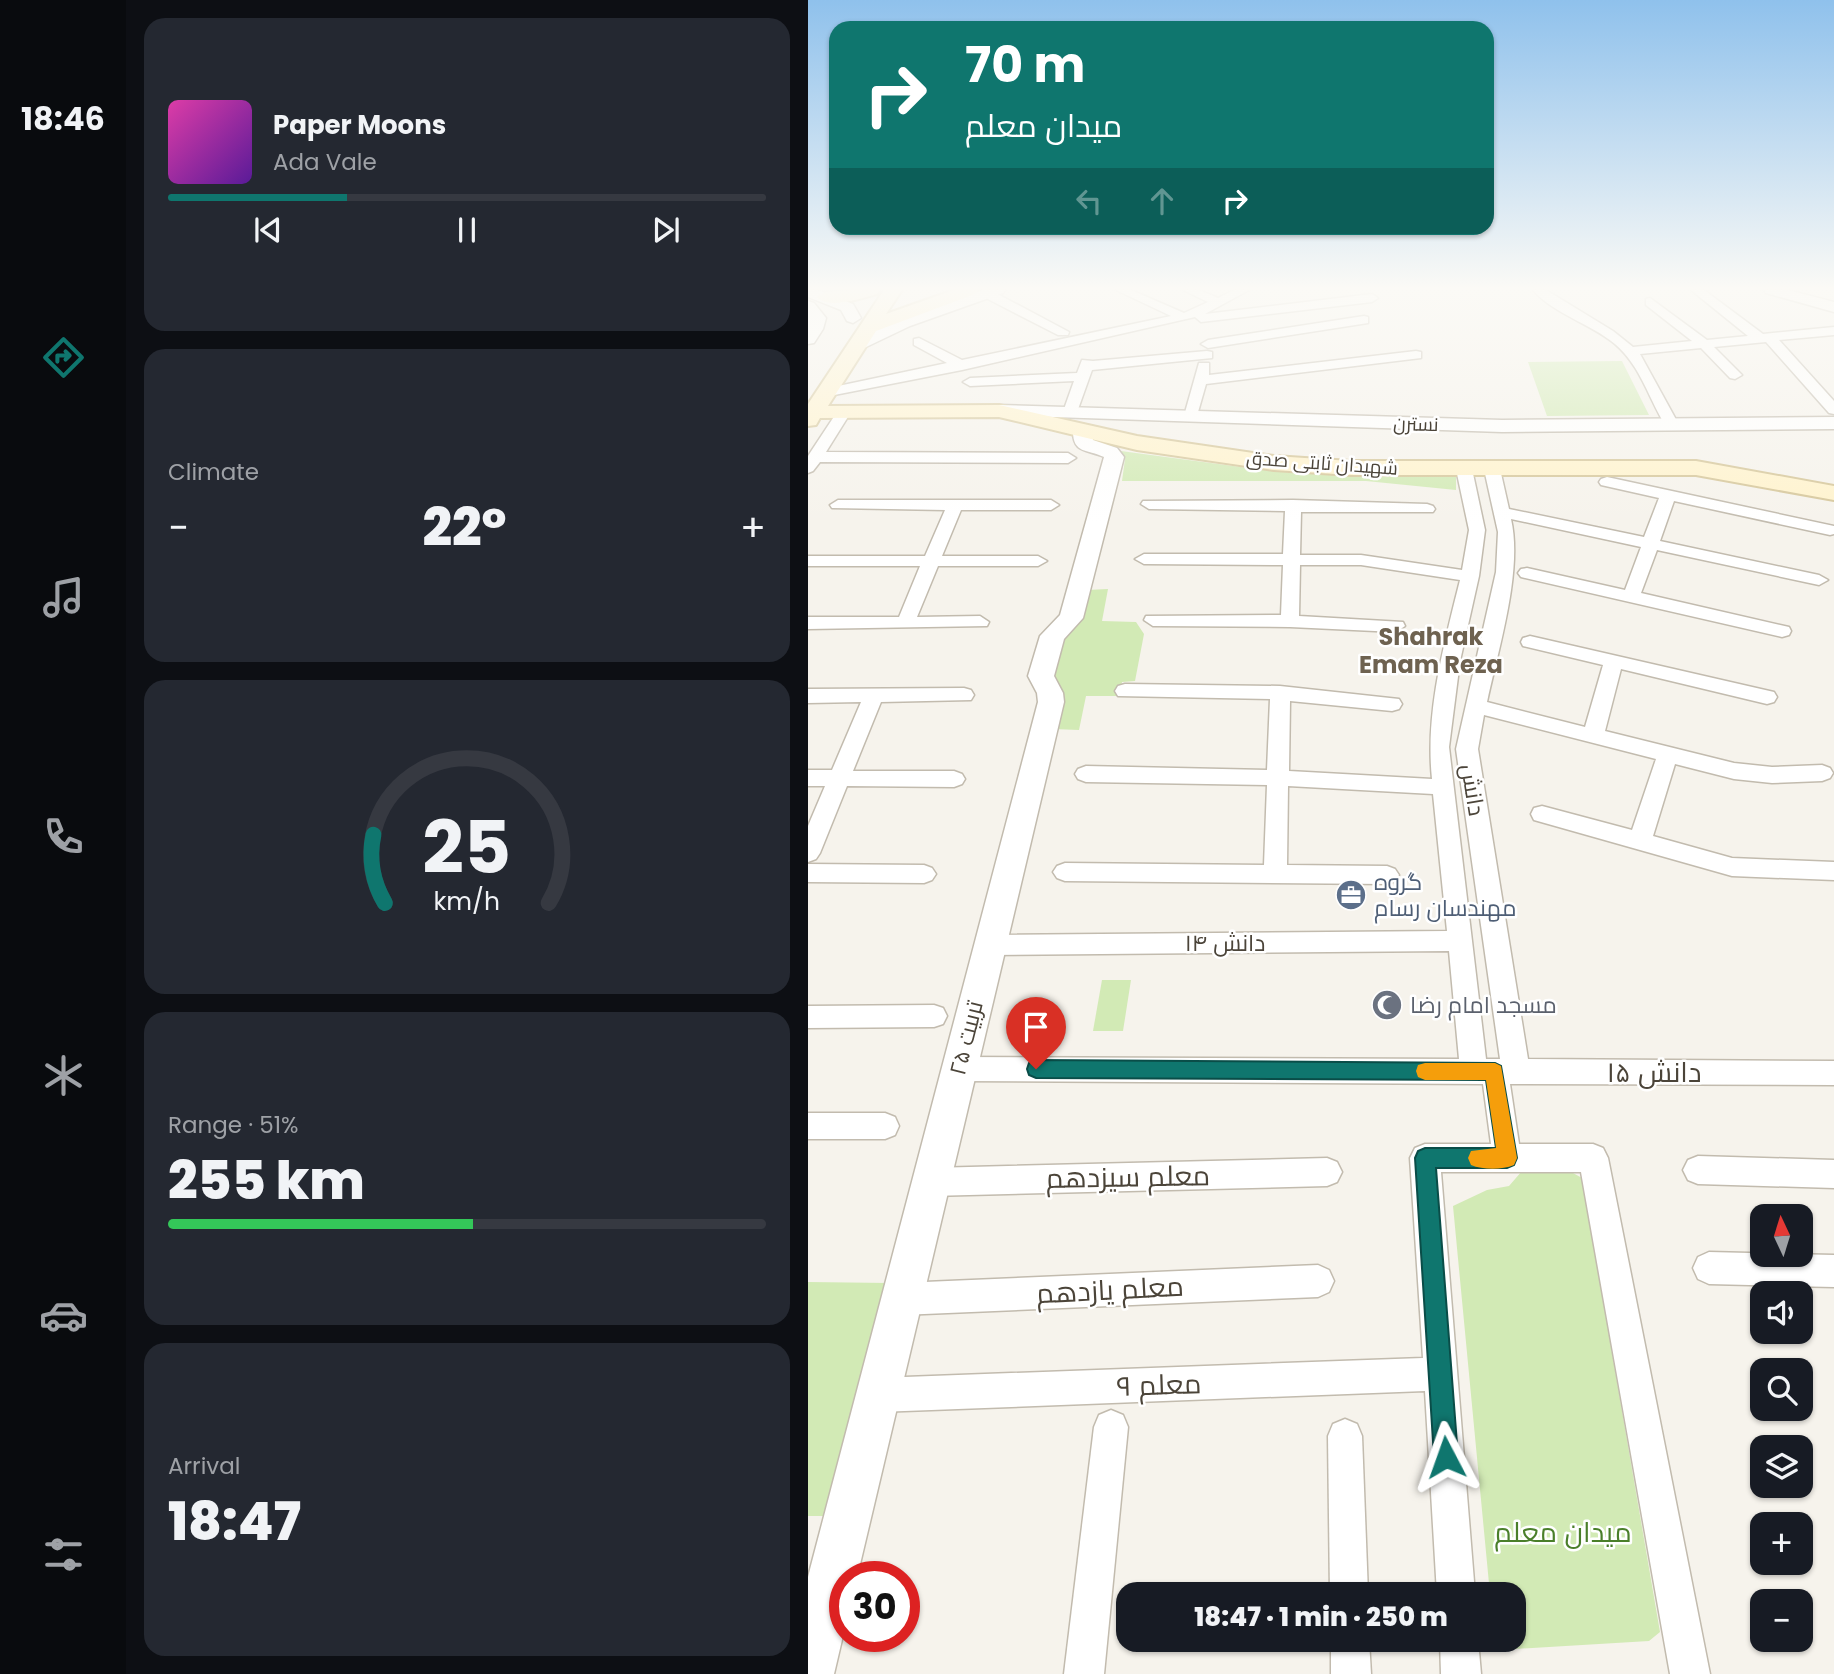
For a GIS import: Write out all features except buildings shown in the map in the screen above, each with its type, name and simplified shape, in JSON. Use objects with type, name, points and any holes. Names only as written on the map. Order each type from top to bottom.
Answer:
[{"type":"main road","points":[[814,392],[832,368]]},
{"type":"main road","name":"شهیدان ثابتی صدق","points":[[814,392],[844,412],[999,411],[1077,422],[1190,452],[1274,463],[1351,468],[1696,468],[1834,493]]},
{"type":"street","points":[[814,392],[950,368]]},
{"type":"street","points":[[970,382],[1076,368]]},
{"type":"street","points":[[1077,422],[1085,368]]},
{"type":"street","points":[[1191,416],[1204,368]]},
{"type":"street","points":[[1201,380],[1303,368]]},
{"type":"street","points":[[1640,368],[1672,425]]},
{"type":"street","points":[[1729,368],[1735,374]]},
{"type":"street","points":[[1793,368],[1834,410]]},
{"type":"street","points":[[812,463],[844,412]]},
{"type":"street","name":"نسترن","points":[[1077,422],[1191,416],[1502,426],[1834,423]]},
{"type":"street","name":"تربیت ۲۵","points":[[808,1674],[1051,702],[1050,693],[1041,676],[1052,636],[1071,618],[1114,457],[1110,452],[1083,443],[1077,422]]},
{"type":"street","points":[[812,463],[1068,458]]},
{"type":"street","name":"دانش","points":[[1464,469],[1477,530],[1470,576],[1450,661],[1439,747],[1461,941],[1495,1072]]},
{"type":"street","name":"دانش","points":[[1492,469],[1506,532],[1505,572],[1467,750],[1495,1072]]},
{"type":"street","points":[[1607,482],[1830,530]]},
{"type":"street","points":[[1631,597],[1668,496]]},
{"type":"street","points":[[1149,504],[1428,509]]},
{"type":"street","points":[[838,505],[1051,505]]},
{"type":"street","points":[[905,621],[955,505]]},
{"type":"street","points":[[1290,621],[1293,505]]},
{"type":"street","points":[[1502,512],[1819,580]]},
{"type":"street","points":[[1144,559],[1361,560],[1470,576]]},
{"type":"street","points":[[808,561],[1038,561]]},
{"type":"street","points":[[1527,573],[1782,631]]},
{"type":"street","points":[[1153,620],[1290,621],[1396,626]]},
{"type":"street","points":[[808,623],[980,622]]},
{"type":"street","points":[[1530,642],[1767,697]]},
{"type":"street","points":[[1593,736],[1614,661]]},
{"type":"street","points":[[1125,691],[1280,693],[1392,704]]},
{"type":"street","points":[[1275,874],[1280,693]]},
{"type":"street","points":[[808,696],[964,695]]},
{"type":"street","points":[[808,853],[874,696]]},
{"type":"street","points":[[1478,707],[1734,771],[1772,775],[1822,773]]},
{"type":"street","points":[[1439,747],[1467,750]]},
{"type":"street","points":[[1640,842],[1667,756]]},
{"type":"street","points":[[1086,774],[1279,778],[1443,787]]},
{"type":"street","points":[[808,778],[954,779]]},
{"type":"street","points":[[1542,814],[1732,867],[1834,871]]},
{"type":"street","points":[[1065,872],[1387,875]]},
{"type":"street","points":[[808,873],[924,874]]},
{"type":"street","name":"دانش ۱۴","points":[[989,945],[1461,941]]},
{"type":"street","points":[[808,1017],[934,1016]]},
{"type":"street","name":"دانش ۱۵","points":[[958,1069],[1834,1073]]},
{"type":"street","points":[[1495,1072],[1507,1158]]},
{"type":"street","points":[[808,1126],[885,1126]]},
{"type":"street","points":[[1455,1582],[1425,1158],[1593,1158],[1689,1674]]},
{"type":"street","points":[[1698,1170],[1834,1174]]},
{"type":"street","name":"معلم سیزدهم","points":[[930,1182],[1327,1172]]},
{"type":"street","points":[[1709,1268],[1834,1271]]},
{"type":"street","name":"معلم یازدهم","points":[[901,1300],[1318,1281]]},
{"type":"street","name":"معلم ۹","points":[[878,1395],[1440,1374]]},
{"type":"street","points":[[1084,1674],[1111,1427]]},
{"type":"street","points":[[1345,1436],[1349,1582]]},
{"type":"street","points":[[1350,1652],[1351,1674]]},
{"type":"street","points":[[1460,1652],[1461,1674]]},
{"type":"green space","points":[[1530,368],[1626,368],[1649,415],[1547,416]]},
{"type":"green space","points":[[1121,451],[1263,470],[1456,476],[1456,490],[1366,481],[1122,481],[1125,459]]},
{"type":"green space","points":[[1108,589],[1102,621],[1136,622],[1144,634],[1135,681],[1122,682],[1119,696],[1086,696],[1079,730],[1053,729],[1050,680],[1060,634],[1087,590]]},
{"type":"green space","points":[[1102,980],[1131,980],[1123,1031],[1093,1031]]},
{"type":"green space","name":"میدان معلم","points":[[1522,1171],[1573,1173],[1582,1178],[1660,1632],[1649,1641],[1526,1648],[1526,1582],[1489,1582],[1453,1206],[1487,1190],[1509,1186]]},
{"type":"green space","points":[[808,1282],[890,1283],[825,1516],[808,1516]]},
{"type":"slow traffic","points":[[1425,1071],[1495,1072],[1507,1158],[1478,1158]]},
{"type":"place","name":"گروه مهندسان رسام","points":[[1351,895]]},
{"type":"place","name":"مسجد امام رضا","points":[[1387,1005]]},
{"type":"district","name":"Shahrak Emam Reza","points":[[1431,650]]},
{"type":"route","points":[[1036,1069],[1495,1072],[1507,1158],[1425,1158],[1446,1457]]}]
